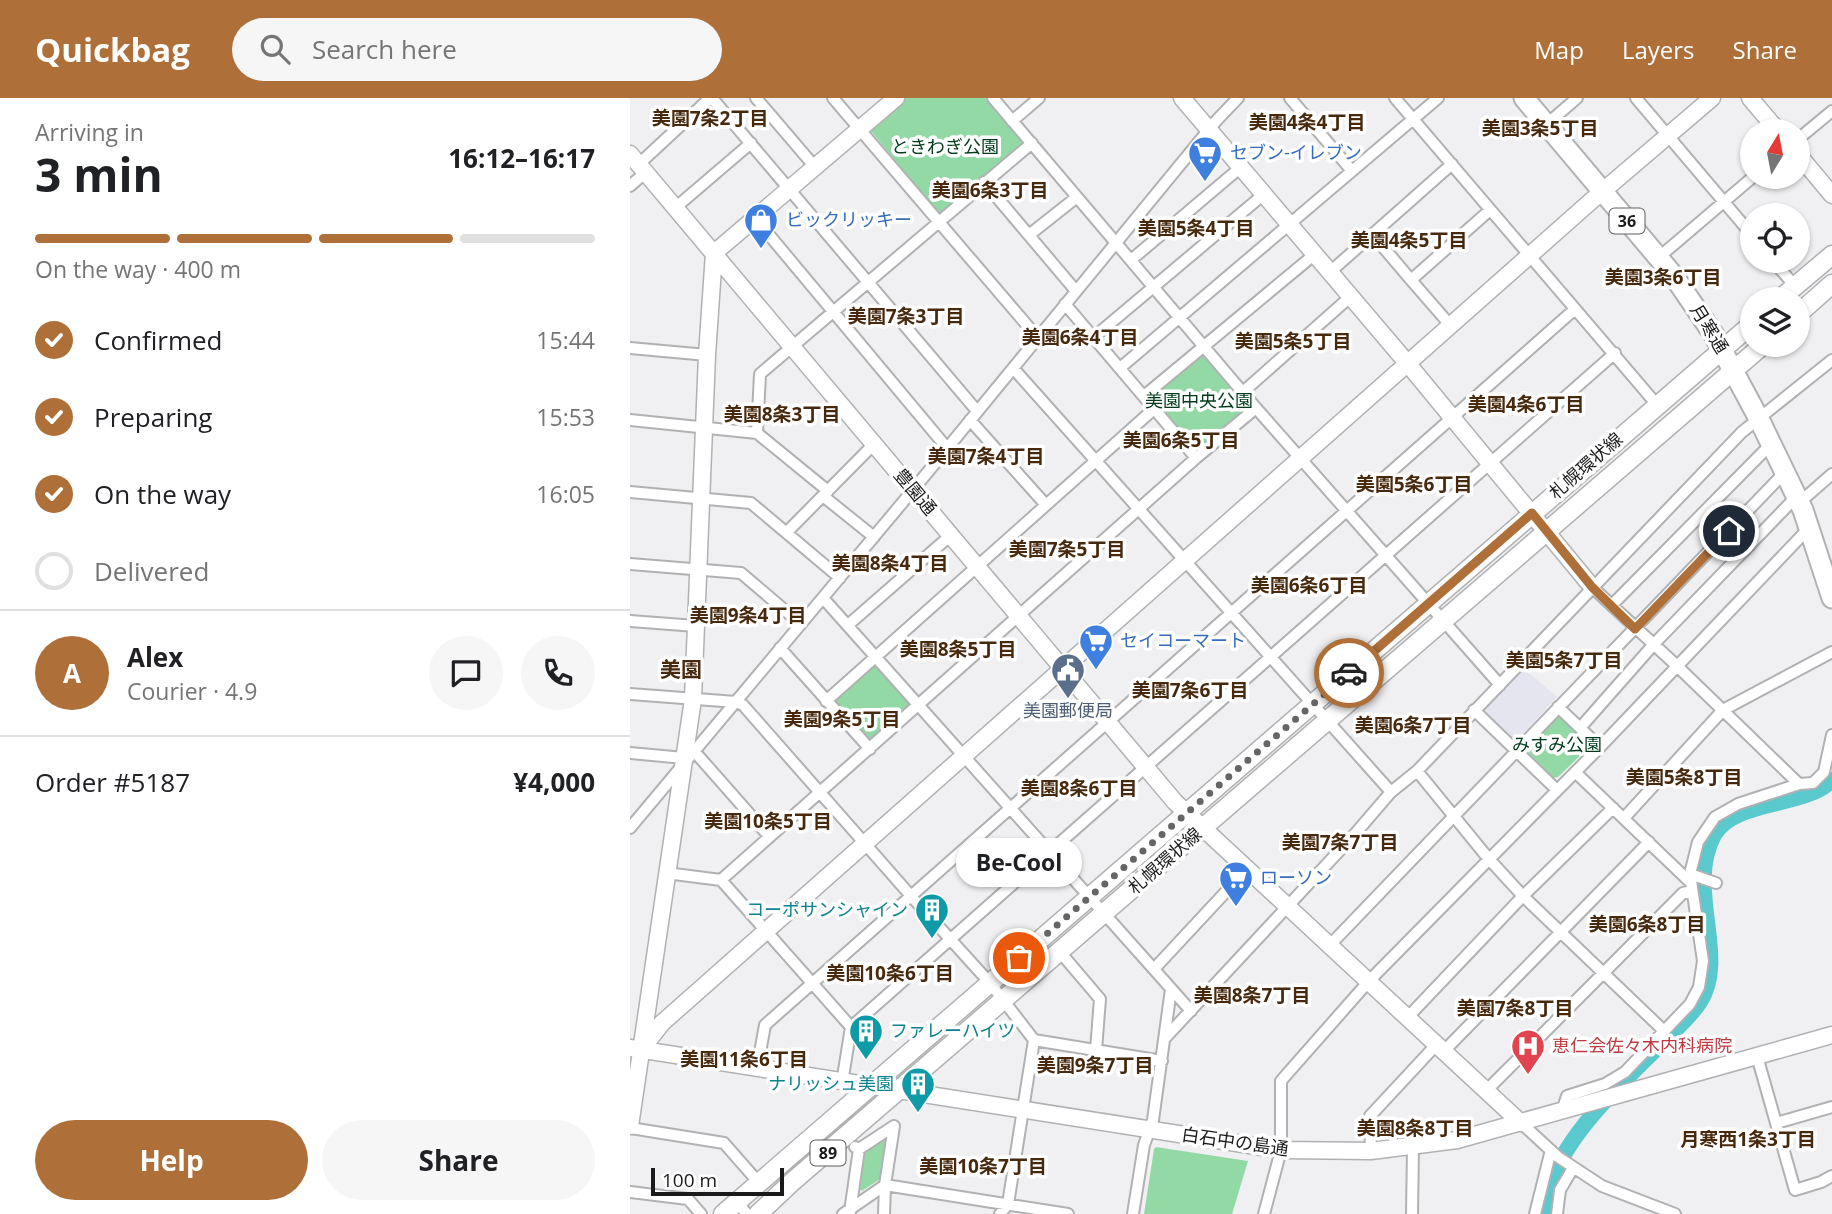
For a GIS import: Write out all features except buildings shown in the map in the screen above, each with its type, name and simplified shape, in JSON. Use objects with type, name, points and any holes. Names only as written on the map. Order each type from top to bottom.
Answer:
[{"type":"highway","name":"月寒通","points":[[1524,98],[1604,190],[1689,297],[1734,370],[1785,472],[1810,527],[1830,587]]},
{"type":"main road","points":[[1795,286],[1832,255]]},
{"type":"main road","points":[[1810,303],[1832,284]]},
{"type":"main road","name":"札幌環状線","points":[[723,1214],[742,1208],[759,1183],[1740,334]]},
{"type":"main road","name":"札幌環状線","points":[[758,1214],[792,1182],[852,1143],[898,1091],[1749,357]]},
{"type":"street","points":[[630,186],[638,163],[711,98],[868,283],[1046,505]]},
{"type":"street","points":[[756,98],[815,167]]},
{"type":"street","points":[[833,98],[1038,338]]},
{"type":"street","points":[[759,1183],[724,1143],[630,1127],[636,1049],[687,759],[693,699],[707,355],[714,253],[896,98]]},
{"type":"street","points":[[993,98],[1300,459],[1500,685]]},
{"type":"street","points":[[1012,121],[1039,98]]},
{"type":"street","points":[[1182,98],[1408,364],[1592,587],[1799,785]]},
{"type":"street","points":[[630,828],[1238,98]]},
{"type":"street","points":[[1290,98],[1352,171]]},
{"type":"street","points":[[1395,98],[1658,405]]},
{"type":"street","points":[[1120,368],[1438,98]]},
{"type":"street","points":[[1547,124],[1577,98]]},
{"type":"street","points":[[1636,98],[1740,221]]},
{"type":"street","points":[[636,1049],[662,1023],[1604,190],[1712,98]]},
{"type":"street","points":[[1750,98],[1768,119]]},
{"type":"street","points":[[1810,129],[1832,111]]},
{"type":"street","points":[[675,208],[751,143]]},
{"type":"street","points":[[757,433],[760,374],[1032,143]]},
{"type":"street","name":"豊園通","points":[[638,163],[1186,813],[1521,1123]]},
{"type":"street","points":[[1329,272],[1452,164]]},
{"type":"street","points":[[1131,260],[1241,167]]},
{"type":"street","points":[[1810,169],[1832,195]]},
{"type":"street","points":[[984,183],[1076,291]]},
{"type":"street","points":[[1658,258],[1740,188]]},
{"type":"street","points":[[1094,337],[1264,194]]},
{"type":"street","points":[[1029,235],[1077,197]]},
{"type":"street","points":[[1412,280],[1490,210]]},
{"type":"street","points":[[755,218],[947,448]]},
{"type":"street","points":[[1372,234],[1451,326]]},
{"type":"street","points":[[1144,396],[1315,254]]},
{"type":"street","points":[[1784,273],[1795,286]]},
{"type":"street","points":[[1243,392],[1350,297]]},
{"type":"street","points":[[1065,304],[1196,458]]},
{"type":"street","points":[[757,1069],[765,1025],[1575,309]]},
{"type":"street","points":[[630,348],[707,355]]},
{"type":"street","points":[[842,1083],[851,1027],[1615,353]]},
{"type":"street","points":[[1166,1037],[1391,792],[1417,771],[1742,432],[1832,360]]},
{"type":"street","points":[[1013,368],[1391,792]]},
{"type":"street","points":[[826,701],[1154,408]]},
{"type":"street","points":[[721,880],[1196,458],[1256,408]]},
{"type":"street","points":[[630,420],[757,433],[874,537]]},
{"type":"street","points":[[787,532],[874,444]]},
{"type":"street","points":[[1612,605],[1771,444]]},
{"type":"street","points":[[1329,946],[1785,472]]},
{"type":"street","points":[[1580,728],[1654,645],[1798,499],[1832,474]]},
{"type":"street","points":[[630,492],[751,503],[840,578]]},
{"type":"street","points":[[1264,1214],[1281,1150],[1281,1080],[1369,981],[1600,747],[1810,527]]},
{"type":"street","points":[[848,625],[951,535]]},
{"type":"street","points":[[630,564],[741,573],[801,624]]},
{"type":"street","points":[[823,598],[1191,1012]]},
{"type":"street","points":[[630,621],[696,626]]},
{"type":"street","points":[[780,648],[870,749]]},
{"type":"street","points":[[1624,818],[1723,710],[1832,652]]},
{"type":"street","points":[[630,694],[736,702],[743,705],[1004,999],[1034,1040],[1162,1061]]},
{"type":"street","points":[[1558,707],[1600,747]]},
{"type":"street","points":[[1474,710],[1557,790]]},
{"type":"street","points":[[1562,1111],[1567,1096],[1605,1084],[1625,1072],[1690,1004],[1699,987],[1703,961],[1692,881],[1698,842],[1716,817],[1738,804],[1812,783],[1824,772],[1832,735]]},
{"type":"street","points":[[630,753],[687,759],[769,836]]},
{"type":"street","points":[[1417,771],[1488,858],[1523,896],[1663,1030]]},
{"type":"street","points":[[1575,772],[1692,881],[1716,883]]},
{"type":"street","points":[[1406,1018],[1523,896],[1613,808]]},
{"type":"street","points":[[1371,1151],[1370,1116],[1561,933],[1649,842]]},
{"type":"street","points":[[1154,970],[1247,869]]},
{"type":"street","points":[[666,873],[721,880],[851,1027]]},
{"type":"street","points":[[1487,1090],[1692,881]]},
{"type":"street","points":[[1060,953],[1100,999],[1096,1050]]},
{"type":"street","points":[[1133,1214],[1144,1145],[1153,1120],[1171,989]]},
{"type":"street","name":"白石中の島通","points":[[636,1049],[1281,1150],[1371,1151],[1457,1140],[1832,1035]]},
{"type":"street","points":[[1000,1214],[1008,1204],[1034,1040]]},
{"type":"street","points":[[1757,1056],[1795,1190],[1832,1176]]},
{"type":"street","points":[[1776,1123],[1832,1108]]},
{"type":"street","points":[[1521,1123],[1555,1154],[1602,1186],[1675,1214]]},
{"type":"street","points":[[848,1212],[852,1143],[894,1126],[885,1185],[884,1214]]},
{"type":"street","points":[[1412,1214],[1413,1147]]},
{"type":"street","points":[[1535,1214],[1555,1154]]},
{"type":"street","points":[[1557,1214],[1560,1190],[1571,1166]]},
{"type":"street","points":[[848,1212],[885,1185],[1068,1214]]},
{"type":"street","points":[[630,1192],[688,1199],[701,1214]]},
{"type":"shaded area","points":[[1520,665],[1557,697],[1515,742],[1481,710]]},
{"type":"green space","name":"ときわぎ公園","points":[[903,98],[985,98],[1022,140],[1021,144],[942,213],[937,211],[871,131],[871,126]]},
{"type":"green space","name":"美園中央公園","points":[[1199,354],[1204,354],[1247,404],[1246,411],[1200,448],[1195,446],[1151,397],[1152,393]]},
{"type":"green space","points":[[874,665],[909,701],[909,707],[873,740],[868,740],[833,700]]},
{"type":"green space","name":"みすみ公園","points":[[1556,715],[1562,716],[1589,741],[1590,746],[1558,777],[1553,778],[1525,749]]},
{"type":"green space","points":[[881,1139],[889,1142],[883,1177],[862,1191],[857,1187],[862,1156]]},
{"type":"green space","points":[[1156,1147],[1248,1161],[1232,1214],[1144,1214]]},
{"type":"waterway","points":[[1546,1214],[1554,1177],[1571,1143],[1628,1076],[1685,1020],[1700,1002],[1708,984],[1710,943],[1704,877],[1706,856],[1714,835],[1724,823],[1738,815],[1805,795],[1832,780]]},
{"type":"way so far","points":[[1019,958],[1349,673]]},
{"type":"place","name":"セブン-イレブン","points":[[1205,183]]},
{"type":"place","name":"ビックリッキー","points":[[761,250]]},
{"type":"place","name":"セイコーマート","points":[[1096,671]]},
{"type":"place","name":"美園郵便局","points":[[1068,700]]},
{"type":"place","name":"ローソン","points":[[1236,908]]},
{"type":"place","name":"コーポサンシャイン","points":[[932,940]]},
{"type":"place","name":"Be-Cool","points":[[1019,958]]},
{"type":"place","name":"ファレーハイツ","points":[[866,1061]]},
{"type":"place","name":"恵仁会佐々木内科病院","points":[[1528,1076]]},
{"type":"place","name":"ナリッシュ美園","points":[[918,1114]]},
{"type":"district","name":"美園7条2丁目","points":[[710,118]]},
{"type":"district","name":"美園4条4丁目","points":[[1307,122]]},
{"type":"district","name":"美園3条5丁目","points":[[1540,128]]},
{"type":"district","name":"美園6条3丁目","points":[[990,190]]},
{"type":"district","name":"美園5条4丁目","points":[[1196,228]]},
{"type":"district","name":"美園4条5丁目","points":[[1409,240]]},
{"type":"district","name":"美園3条6丁目","points":[[1663,277]]},
{"type":"district","name":"美園7条3丁目","points":[[906,316]]},
{"type":"district","name":"美園6条4丁目","points":[[1080,337]]},
{"type":"district","name":"美園5条5丁目","points":[[1293,341]]},
{"type":"district","name":"美園4条6丁目","points":[[1526,404]]},
{"type":"district","name":"美園8条3丁目","points":[[782,414]]},
{"type":"district","name":"美園6条5丁目","points":[[1181,440]]},
{"type":"district","name":"美園7条4丁目","points":[[986,456]]},
{"type":"district","name":"美園5条6丁目","points":[[1414,484]]},
{"type":"district","name":"美園7条5丁目","points":[[1067,549]]},
{"type":"district","name":"美園8条4丁目","points":[[890,563]]},
{"type":"district","name":"美園6条6丁目","points":[[1309,585]]},
{"type":"district","name":"美園9条4丁目","points":[[748,615]]},
{"type":"district","name":"美園8条5丁目","points":[[958,649]]},
{"type":"district","name":"美園5条7丁目","points":[[1564,660]]},
{"type":"district","name":"美園","points":[[681,670]]},
{"type":"district","name":"美園7条6丁目","points":[[1190,690]]},
{"type":"district","name":"美園9条5丁目","points":[[842,719]]},
{"type":"district","name":"美園6条7丁目","points":[[1413,725]]},
{"type":"district","name":"美園5条8丁目","points":[[1684,777]]},
{"type":"district","name":"美園8条6丁目","points":[[1079,788]]},
{"type":"district","name":"美園10条5丁目","points":[[768,821]]},
{"type":"district","name":"美園7条7丁目","points":[[1340,842]]},
{"type":"district","name":"美園6条8丁目","points":[[1647,924]]},
{"type":"district","name":"美園10条6丁目","points":[[890,973]]},
{"type":"district","name":"美園8条7丁目","points":[[1252,995]]},
{"type":"district","name":"美園7条8丁目","points":[[1515,1008]]},
{"type":"district","name":"美園11条6丁目","points":[[744,1059]]},
{"type":"district","name":"美園9条7丁目","points":[[1095,1065]]},
{"type":"district","name":"美園8条8丁目","points":[[1415,1128]]},
{"type":"district","name":"月寒西1条3丁目","points":[[1748,1139]]},
{"type":"district","name":"美園10条7丁目","points":[[983,1166]]},
{"type":"route","points":[[1349,673],[1532,513],[1592,587],[1635,629],[1729,531]]}]
